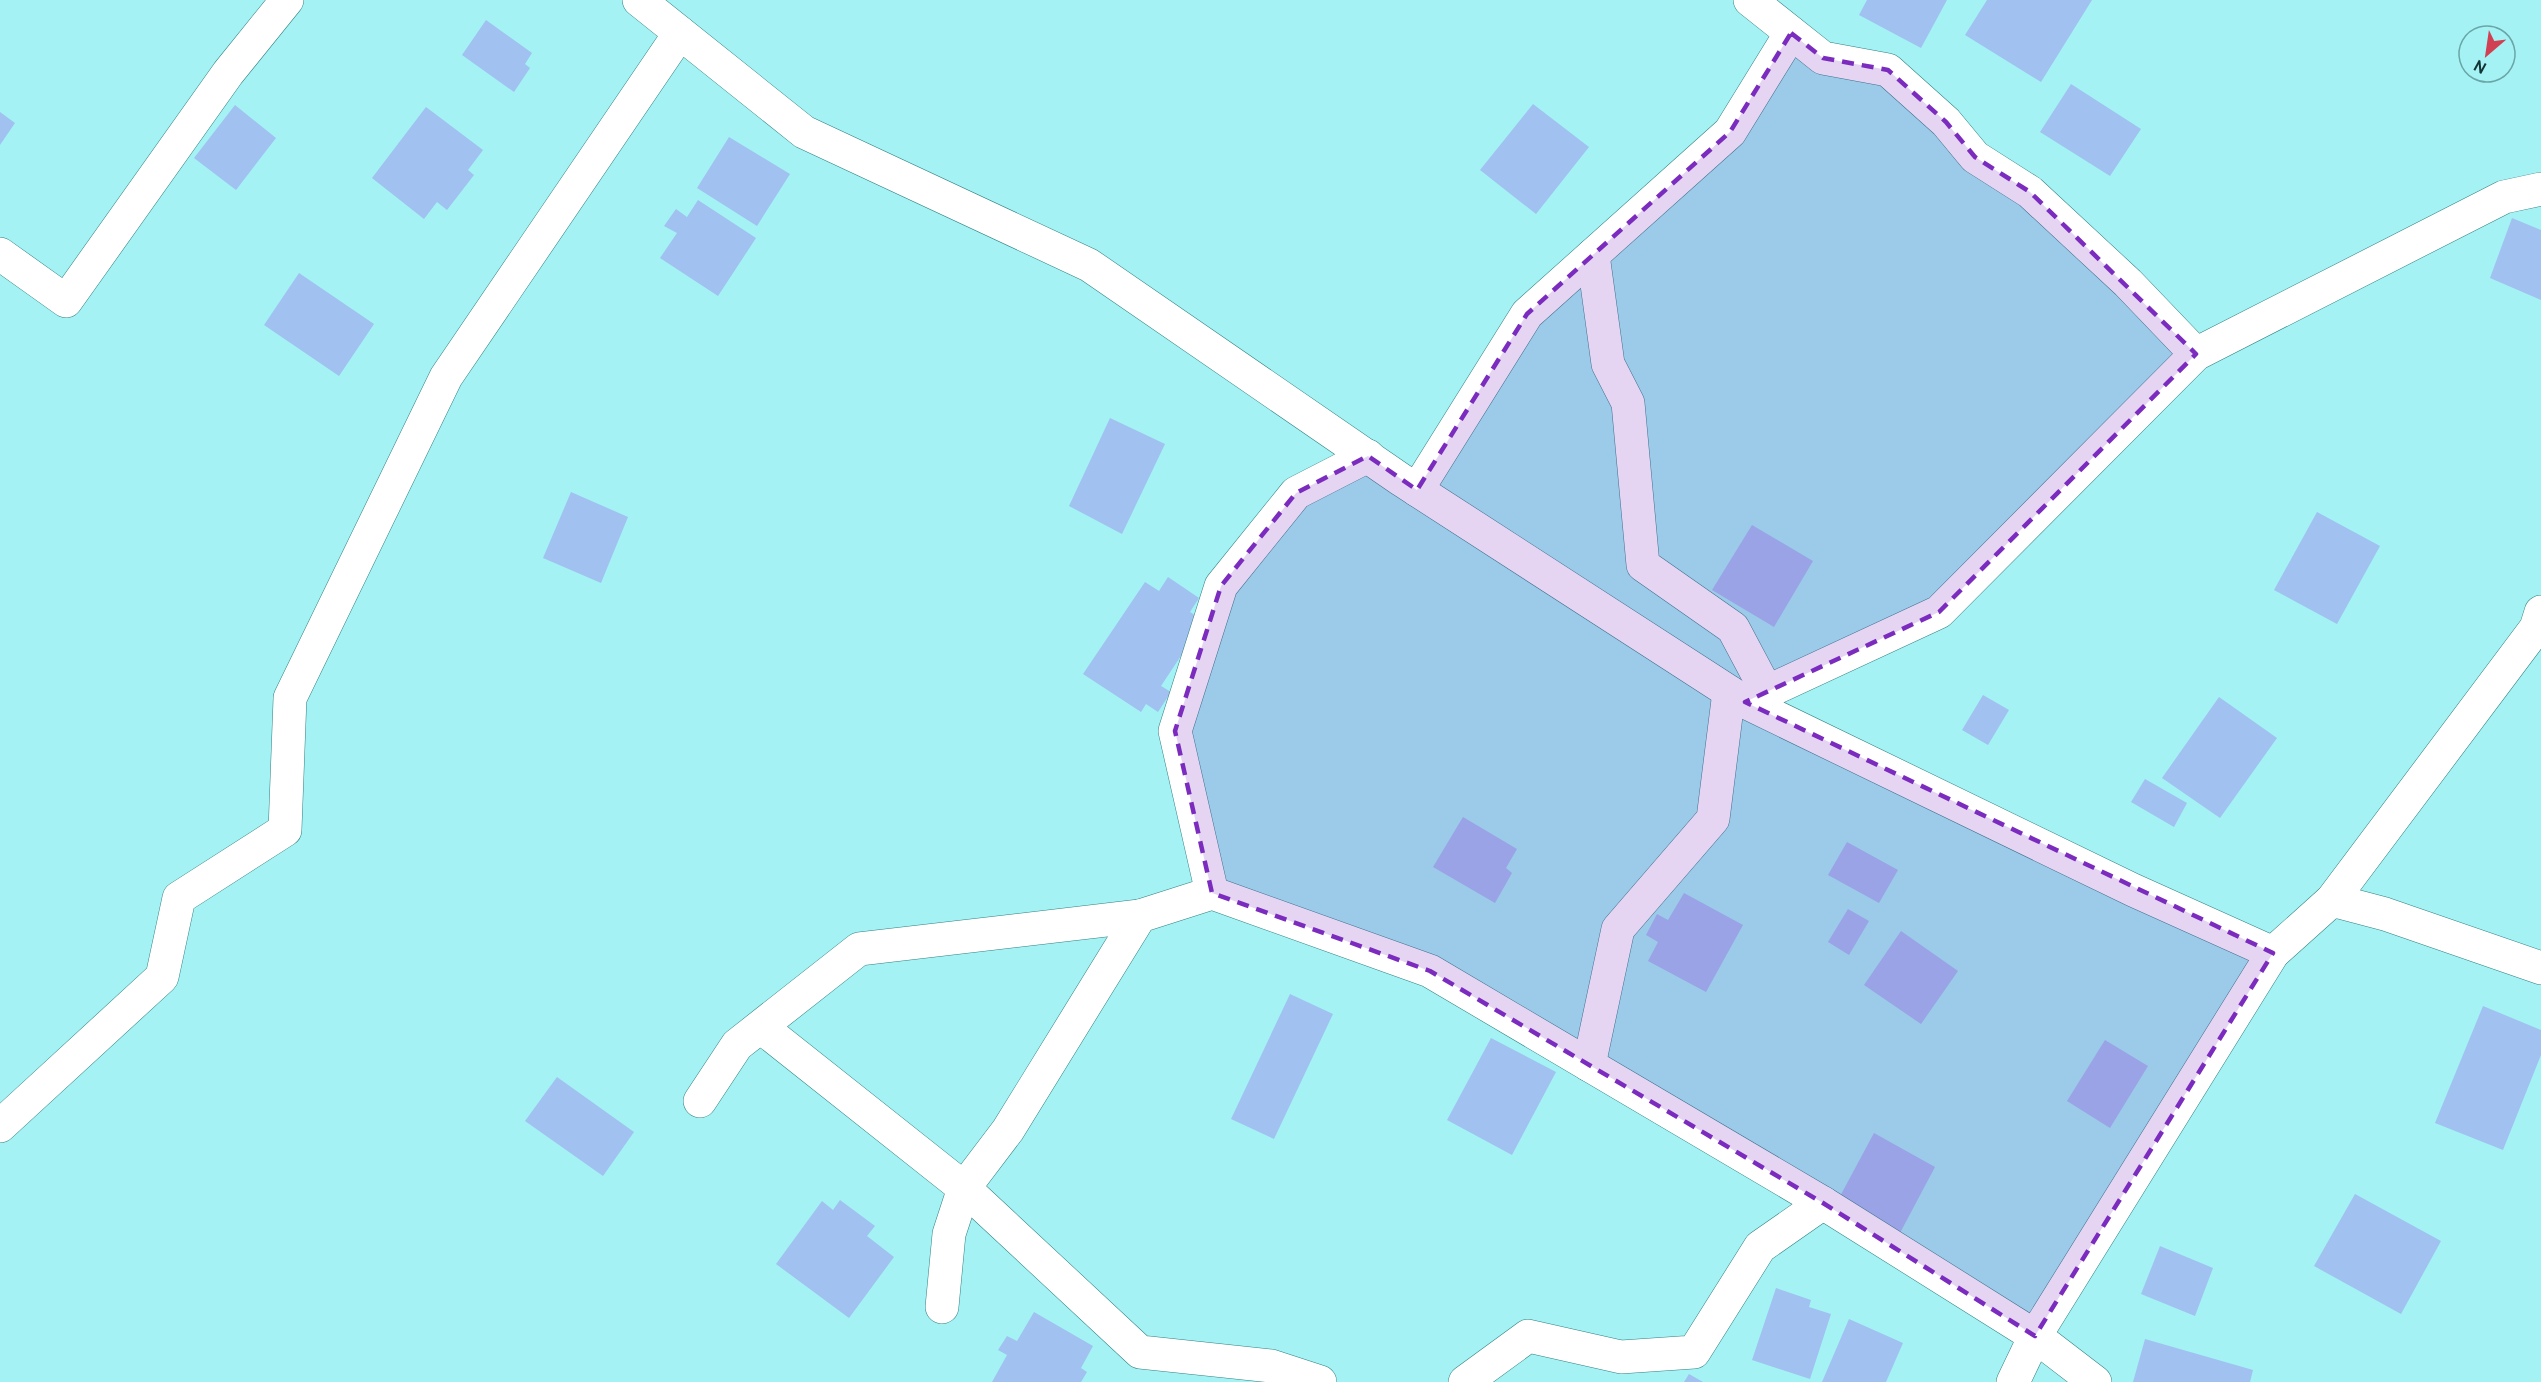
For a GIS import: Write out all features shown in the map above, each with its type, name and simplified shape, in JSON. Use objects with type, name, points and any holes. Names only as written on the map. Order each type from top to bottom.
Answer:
[{"type":"street","points":[[0,254],[66,301],[228,73],[287,0]]},
{"type":"street","points":[[639,0],[804,132],[1089,265],[1418,490],[1747,695],[2133,890],[2273,953]]},
{"type":"street","points":[[1750,0],[1822,58],[1888,69],[1946,122],[1975,157],[2030,192],[2127,283],[2196,354]]},
{"type":"street","points":[[0,1126],[162,977],[178,898],[285,830],[290,698],[446,377],[680,33]]},
{"type":"street","points":[[1418,490],[1527,314],[1730,132],[1791,33]]},
{"type":"street","points":[[1747,695],[1939,612],[2196,354],[2505,197],[2541,189]]},
{"type":"street","points":[[1589,1065],[1618,929],[1713,819],[1747,695],[1733,628],[1643,565],[1628,403],[1608,364],[1593,255]]},
{"type":"street","points":[[1212,893],[1175,731],[1221,586],[1296,493],[1368,456]]},
{"type":"street","points":[[2013,1382],[2035,1336],[2273,953],[2332,900],[2536,628],[2541,612]]},
{"type":"street","points":[[700,1101],[737,1045],[859,949],[1140,916],[1212,893],[1430,971],[1823,1203],[2035,1336],[2095,1382]]},
{"type":"street","points":[[2332,900],[2385,914],[2541,968]]},
{"type":"street","points":[[942,1307],[949,1234],[964,1188],[1008,1130],[1140,916]]},
{"type":"street","points":[[760,1027],[964,1188],[1140,1352],[1271,1366],[1320,1382]]},
{"type":"street","points":[[1465,1382],[1528,1336],[1621,1357],[1694,1352],[1760,1248],[1823,1203]]},
{"type":"highlighted area","points":[[1791,33],[1823,58],[1888,70],[1946,122],[1975,157],[2030,192],[2196,354],[1939,612],[1745,702],[2273,953],[2035,1336],[1823,1203],[1430,971],[1212,893],[1175,731],[1221,586],[1296,493],[1368,456],[1417,490],[1527,314],[1730,132]]},
{"type":"building","points":[[1867,0],[1947,0],[1921,48],[1859,15]]},
{"type":"building","points":[[1987,0],[2092,0],[2041,82],[1965,35]]},
{"type":"building","points":[[486,20],[532,53],[525,64],[530,68],[514,92],[462,55]]},
{"type":"building","points":[[2071,84],[2141,129],[2110,176],[2040,132]]},
{"type":"building","points":[[1533,104],[1589,147],[1536,214],[1480,170]]},
{"type":"building","points":[[235,105],[276,138],[236,190],[194,158]]},
{"type":"building","points":[[426,107],[483,150],[468,170],[474,175],[447,210],[437,202],[424,219],[372,178]]},
{"type":"building","points":[[0,112],[15,123],[0,145]]},
{"type":"building","points":[[729,137],[790,174],[757,226],[697,188]]},
{"type":"building","points":[[698,200],[756,238],[718,296],[660,258],[677,233],[664,226],[676,209],[687,217]]},
{"type":"building","points":[[2512,218],[2541,230],[2541,300],[2490,278]]},
{"type":"building","points":[[299,273],[374,324],[339,376],[264,325]]},
{"type":"building","points":[[1110,418],[1165,444],[1122,534],[1069,506]]},
{"type":"building","points":[[571,492],[628,517],[601,583],[543,558]]},
{"type":"building","points":[[2317,512],[2380,546],[2337,624],[2274,590]]},
{"type":"building","points":[[1752,525],[1813,561],[1774,627],[1712,590]]},
{"type":"building","points":[[1168,577],[1199,598],[1190,612],[1204,621],[1161,686],[1171,692],[1158,712],[1146,704],[1141,712],[1083,674],[1145,582],[1159,591]]},
{"type":"building","points":[[1983,695],[2009,710],[1988,745],[1962,730]]},
{"type":"building","points":[[2219,697],[2277,738],[2220,818],[2162,778]]},
{"type":"building","points":[[2145,779],[2187,803],[2174,827],[2131,802]]},
{"type":"building","points":[[1463,817],[1517,849],[1506,868],[1512,873],[1495,903],[1433,867]]},
{"type":"building","points":[[1847,842],[1898,870],[1879,903],[1828,875]]},
{"type":"building","points":[[1684,893],[1743,925],[1706,992],[1648,961],[1658,942],[1646,935],[1657,914],[1668,920]]},
{"type":"building","points":[[1848,909],[1869,921],[1849,955],[1828,942]]},
{"type":"building","points":[[1901,931],[1958,971],[1921,1024],[1864,985]]},
{"type":"building","points":[[1290,994],[1333,1014],[1274,1139],[1231,1119]]},
{"type":"building","points":[[2483,1006],[2541,1030],[2541,1055],[2503,1150],[2435,1123]]},
{"type":"building","points":[[1491,1038],[1556,1072],[1512,1155],[1447,1120]]},
{"type":"building","points":[[2105,1040],[2148,1066],[2110,1128],[2067,1101]]},
{"type":"building","points":[[557,1077],[634,1132],[603,1176],[525,1121]]},
{"type":"building","points":[[1874,1133],[1935,1167],[1900,1233],[1838,1200]]},
{"type":"building","points":[[2355,1194],[2441,1241],[2401,1314],[2314,1266]]},
{"type":"building","points":[[840,1200],[875,1226],[867,1236],[894,1257],[849,1318],[776,1264],[822,1201],[833,1210]]},
{"type":"building","points":[[2160,1246],[2213,1268],[2195,1316],[2141,1294]]},
{"type":"building","points":[[1776,1288],[1811,1300],[1809,1307],[1831,1314],[1810,1379],[1752,1360]]},
{"type":"building","points":[[1034,1312],[1093,1346],[1081,1368],[1087,1372],[1081,1382],[992,1382],[1007,1355],[998,1350],[1007,1336],[1017,1341]]},
{"type":"building","points":[[1849,1319],[1903,1343],[1886,1382],[1822,1382]]},
{"type":"building","points":[[2145,1339],[2253,1370],[2250,1382],[2133,1382]]},
{"type":"building","points":[[1689,1374],[1703,1382],[1684,1382]]}]
